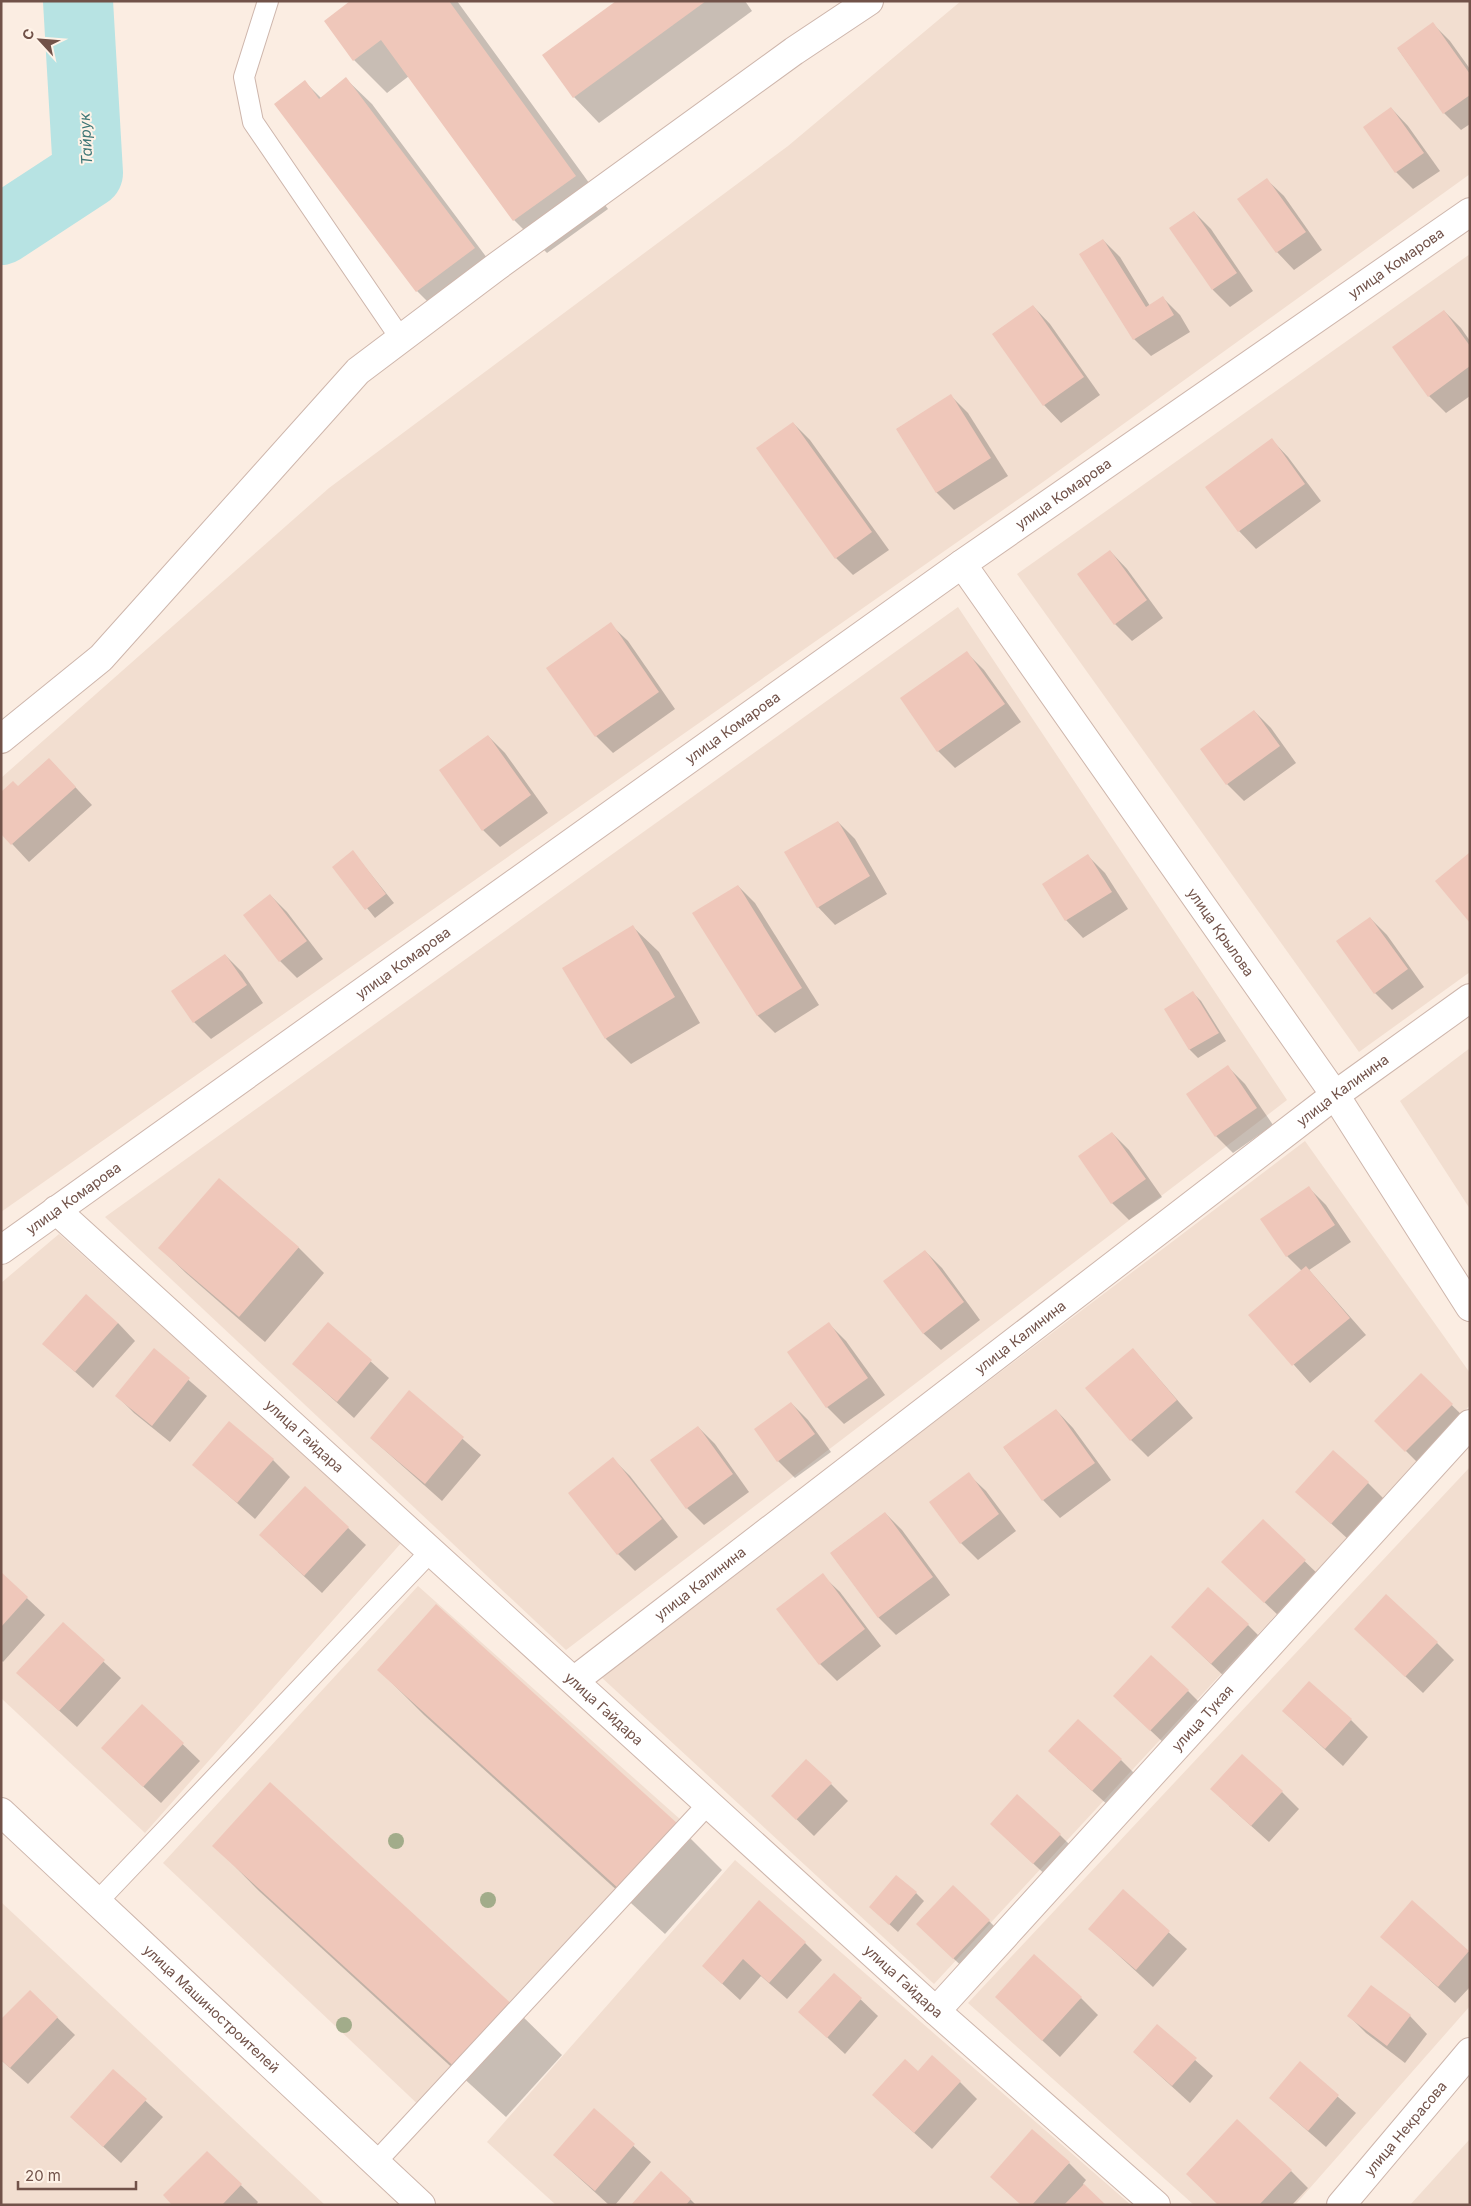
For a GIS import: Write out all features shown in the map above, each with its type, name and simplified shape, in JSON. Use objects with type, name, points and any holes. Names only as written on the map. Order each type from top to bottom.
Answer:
[{"type":"street","points":[[1,740],[101,658],[358,371],[496,267],[794,51],[869,1]]},
{"type":"street","name":"улица Комарова","points":[[1,1250],[962,564],[1470,212]]},
{"type":"street","name":"улица Крылова","points":[[962,564],[1335,1095],[1470,1307]]},
{"type":"street","name":"улица Калинина","points":[[575,1680],[1335,1095],[1470,998]]},
{"type":"street","name":"улица Гайдара","points":[[56,1210],[575,1680],[936,2012],[1156,2205]]},
{"type":"street","name":"улица Тукая","points":[[936,2012],[1470,1424]]},
{"type":"street","name":"улица Машиностроителей","points":[[1,1812],[421,2205]]},
{"type":"street","name":"улица Некрасова","points":[[1341,2205],[1470,2052]]},
{"type":"lane","points":[[268,1],[244,77],[253,122],[401,339]]},
{"type":"lane","points":[[98,1901],[432,1550]]},
{"type":"lane","points":[[375,2163],[708,1802]]},
{"type":"shaded area","points":[[961,1],[1470,1],[1470,174],[1043,482],[1,1212],[1,778],[329,488],[788,146]]},
{"type":"shaded area","points":[[1470,254],[1470,972],[1359,1052],[1017,574]]},
{"type":"shaded area","points":[[958,607],[1287,1100],[566,1650],[105,1217]]},
{"type":"shaded area","points":[[1470,1048],[1470,1209],[1400,1101]]},
{"type":"shaded area","points":[[1305,1141],[1470,1373],[1470,1405],[934,1984],[600,1676]]},
{"type":"shaded area","points":[[59,1234],[402,1542],[145,1833],[1,1698],[1,1283]]},
{"type":"shaded area","points":[[1470,1467],[1470,2006],[1295,2205],[1194,2205],[968,2003]]},
{"type":"shaded area","points":[[418,1586],[681,1820],[425,2111],[163,1863]]},
{"type":"shaded area","points":[[735,1860],[1131,2205],[556,2205],[487,2142]]},
{"type":"shaded area","points":[[1,1902],[325,2205],[1,2205]]},
{"type":"shaded area","points":[[1470,2139],[1470,2205],[1410,2205]]},
{"type":"building","points":[[350,1],[449,1],[576,176],[513,221],[381,40],[353,61],[324,21]]},
{"type":"building","points":[[616,1],[706,1],[573,98],[542,55]]},
{"type":"building","points":[[1433,22],[1470,74],[1470,95],[1443,114],[1397,48]]},
{"type":"building","points":[[346,77],[475,248],[416,292],[274,104],[305,80],[319,99]]},
{"type":"building","points":[[1391,107],[1424,153],[1395,173],[1363,127]]},
{"type":"building","points":[[1267,178],[1306,232],[1276,253],[1237,199]]},
{"type":"building","points":[[1194,211],[1237,273],[1212,290],[1169,228]]},
{"type":"building","points":[[1103,239],[1146,307],[1163,296],[1174,315],[1133,340],[1079,254]]},
{"type":"building","points":[[1033,305],[1084,377],[1043,406],[992,334]]},
{"type":"building","points":[[1444,310],[1470,346],[1470,366],[1428,397],[1392,347]]},
{"type":"building","points":[[951,394],[991,458],[936,493],[896,429]]},
{"type":"building","points":[[793,422],[872,532],[835,559],[756,448]]},
{"type":"building","points":[[1272,438],[1305,484],[1238,532],[1205,487]]},
{"type":"building","points":[[1110,550],[1147,600],[1114,625],[1077,574]]},
{"type":"building","points":[[611,622],[659,692],[595,737],[546,668]]},
{"type":"building","points":[[967,651],[1005,704],[937,752],[900,698]]},
{"type":"building","points":[[1254,710],[1280,746],[1226,785],[1200,749]]},
{"type":"building","points":[[488,735],[531,795],[482,831],[439,770]]},
{"type":"building","points":[[49,758],[76,787],[11,845],[1,834],[1,792],[13,781],[18,786]]},
{"type":"building","points":[[838,821],[870,876],[817,908],[784,852]]},
{"type":"building","points":[[353,850],[386,894],[365,910],[332,867]]},
{"type":"building","points":[[1088,854],[1112,892],[1065,921],[1042,884]]},
{"type":"building","points":[[1470,854],[1470,923],[1435,881]]},
{"type":"building","points":[[738,885],[802,988],[757,1016],[692,913]]},
{"type":"building","points":[[270,894],[307,941],[279,962],[243,915]]},
{"type":"building","points":[[1370,917],[1408,969],[1374,994],[1336,941]]},
{"type":"building","points":[[633,925],[675,997],[605,1039],[562,968]]},
{"type":"building","points":[[225,954],[247,985],[193,1023],[171,991]]},
{"type":"building","points":[[1193,991],[1219,1033],[1189,1050],[1164,1009]]},
{"type":"building","points":[[1228,1065],[1257,1108],[1215,1137],[1186,1094]]},
{"type":"building","points":[[1112,1132],[1146,1179],[1111,1204],[1078,1156]]},
{"type":"building","points":[[219,1178],[299,1247],[239,1317],[158,1248]]},
{"type":"building","points":[[1309,1186],[1335,1225],[1286,1257],[1260,1219]]},
{"type":"building","points":[[925,1250],[964,1302],[923,1334],[883,1281]]},
{"type":"building","points":[[1306,1266],[1350,1318],[1292,1366],[1248,1315]]},
{"type":"building","points":[[86,1294],[118,1323],[75,1372],[42,1344]]},
{"type":"building","points":[[328,1322],[372,1360],[337,1402],[292,1364]]},
{"type":"building","points":[[829,1322],[868,1378],[826,1408],[787,1352]]},
{"type":"building","points":[[154,1348],[190,1378],[152,1426],[115,1396]]},
{"type":"building","points":[[1133,1348],[1177,1400],[1130,1441],[1085,1388]]},
{"type":"building","points":[[1421,1373],[1453,1404],[1405,1452],[1374,1421]]},
{"type":"building","points":[[409,1390],[464,1437],[425,1484],[370,1438]]},
{"type":"building","points":[[791,1402],[815,1434],[777,1462],[754,1429]]},
{"type":"building","points":[[1056,1409],[1095,1463],[1042,1501],[1003,1447]]},
{"type":"building","points":[[229,1421],[274,1459],[237,1503],[192,1465]]},
{"type":"building","points":[[698,1426],[733,1474],[686,1509],[650,1460]]},
{"type":"building","points":[[1333,1450],[1369,1482],[1331,1524],[1295,1492]]},
{"type":"building","points":[[613,1457],[662,1519],[617,1555],[568,1493]]},
{"type":"building","points":[[969,1472],[999,1514],[960,1544],[929,1502]]},
{"type":"building","points":[[305,1486],[349,1527],[304,1576],[259,1535]]},
{"type":"building","points":[[885,1512],[933,1577],[878,1618],[830,1553]]},
{"type":"building","points":[[1263,1519],[1306,1560],[1264,1603],[1221,1562]]},
{"type":"building","points":[[1,1572],[28,1597],[1,1627]]},
{"type":"building","points":[[823,1573],[865,1629],[819,1665],[776,1609]]},
{"type":"building","points":[[1208,1587],[1249,1624],[1211,1664],[1171,1627]]},
{"type":"building","points":[[1386,1594],[1438,1642],[1405,1677],[1354,1629]]},
{"type":"building","points":[[436,1604],[678,1824],[619,1889],[377,1670]]},
{"type":"building","points":[[63,1622],[105,1660],[59,1711],[16,1673]]},
{"type":"building","points":[[1151,1655],[1189,1690],[1150,1731],[1113,1696]]},
{"type":"building","points":[[1309,1681],[1352,1719],[1325,1749],[1282,1711]]},
{"type":"building","points":[[142,1704],[184,1743],[143,1787],[101,1748]]},
{"type":"building","points":[[1078,1719],[1122,1759],[1092,1791],[1048,1751]]},
{"type":"building","points":[[1242,1754],[1283,1791],[1251,1826],[1210,1789]]},
{"type":"building","points":[[806,1759],[832,1783],[796,1820],[771,1796]]},
{"type":"building","points":[[270,1782],[517,2009],[460,2072],[212,1846]]},
{"type":"building","points":[[1017,1794],[1061,1834],[1033,1864],[990,1824]]},
{"type":"building","points":[[896,1875],[917,1892],[889,1925],[869,1907]]},
{"type":"building","points":[[953,1885],[990,1920],[953,1959],[916,1924]]},
{"type":"building","points":[[1123,1889],[1170,1931],[1136,1970],[1088,1929]]},
{"type":"building","points":[[759,1900],[806,1942],[769,1983],[743,1959],[722,1984],[702,1966]]},
{"type":"building","points":[[1412,1900],[1469,1951],[1438,1987],[1380,1937]]},
{"type":"building","points":[[1034,1954],[1082,1997],[1042,2041],[995,1997]]},
{"type":"building","points":[[834,1973],[862,1998],[827,2038],[798,2012]]},
{"type":"building","points":[[1371,1985],[1411,2015],[1387,2046],[1347,2016]]},
{"type":"building","points":[[30,1990],[58,2017],[10,2068],[1,2060],[1,2019]]},
{"type":"building","points":[[1157,2024],[1197,2058],[1172,2086],[1133,2052]]},
{"type":"building","points":[[932,2055],[961,2081],[914,2133],[872,2095],[905,2059],[918,2071]]},
{"type":"building","points":[[1300,2061],[1339,2095],[1308,2131],[1269,2098]]},
{"type":"building","points":[[113,2069],[147,2099],[103,2147],[70,2117]]},
{"type":"building","points":[[594,2108],[635,2144],[595,2191],[553,2155]]},
{"type":"building","points":[[1237,2119],[1292,2170],[1259,2205],[1218,2205],[1186,2174]]},
{"type":"building","points":[[1032,2129],[1070,2162],[1032,2205],[1021,2205],[990,2177]]},
{"type":"building","points":[[207,2151],[242,2184],[222,2205],[172,2205],[163,2195]]},
{"type":"building","points":[[661,2171],[691,2199],[686,2205],[631,2205]]},
{"type":"building","points":[[1084,2184],[1106,2205],[1064,2205]]},
{"type":"waterway","name":"Тайрук","points":[[1,230],[88,173],[78,1]]}]
